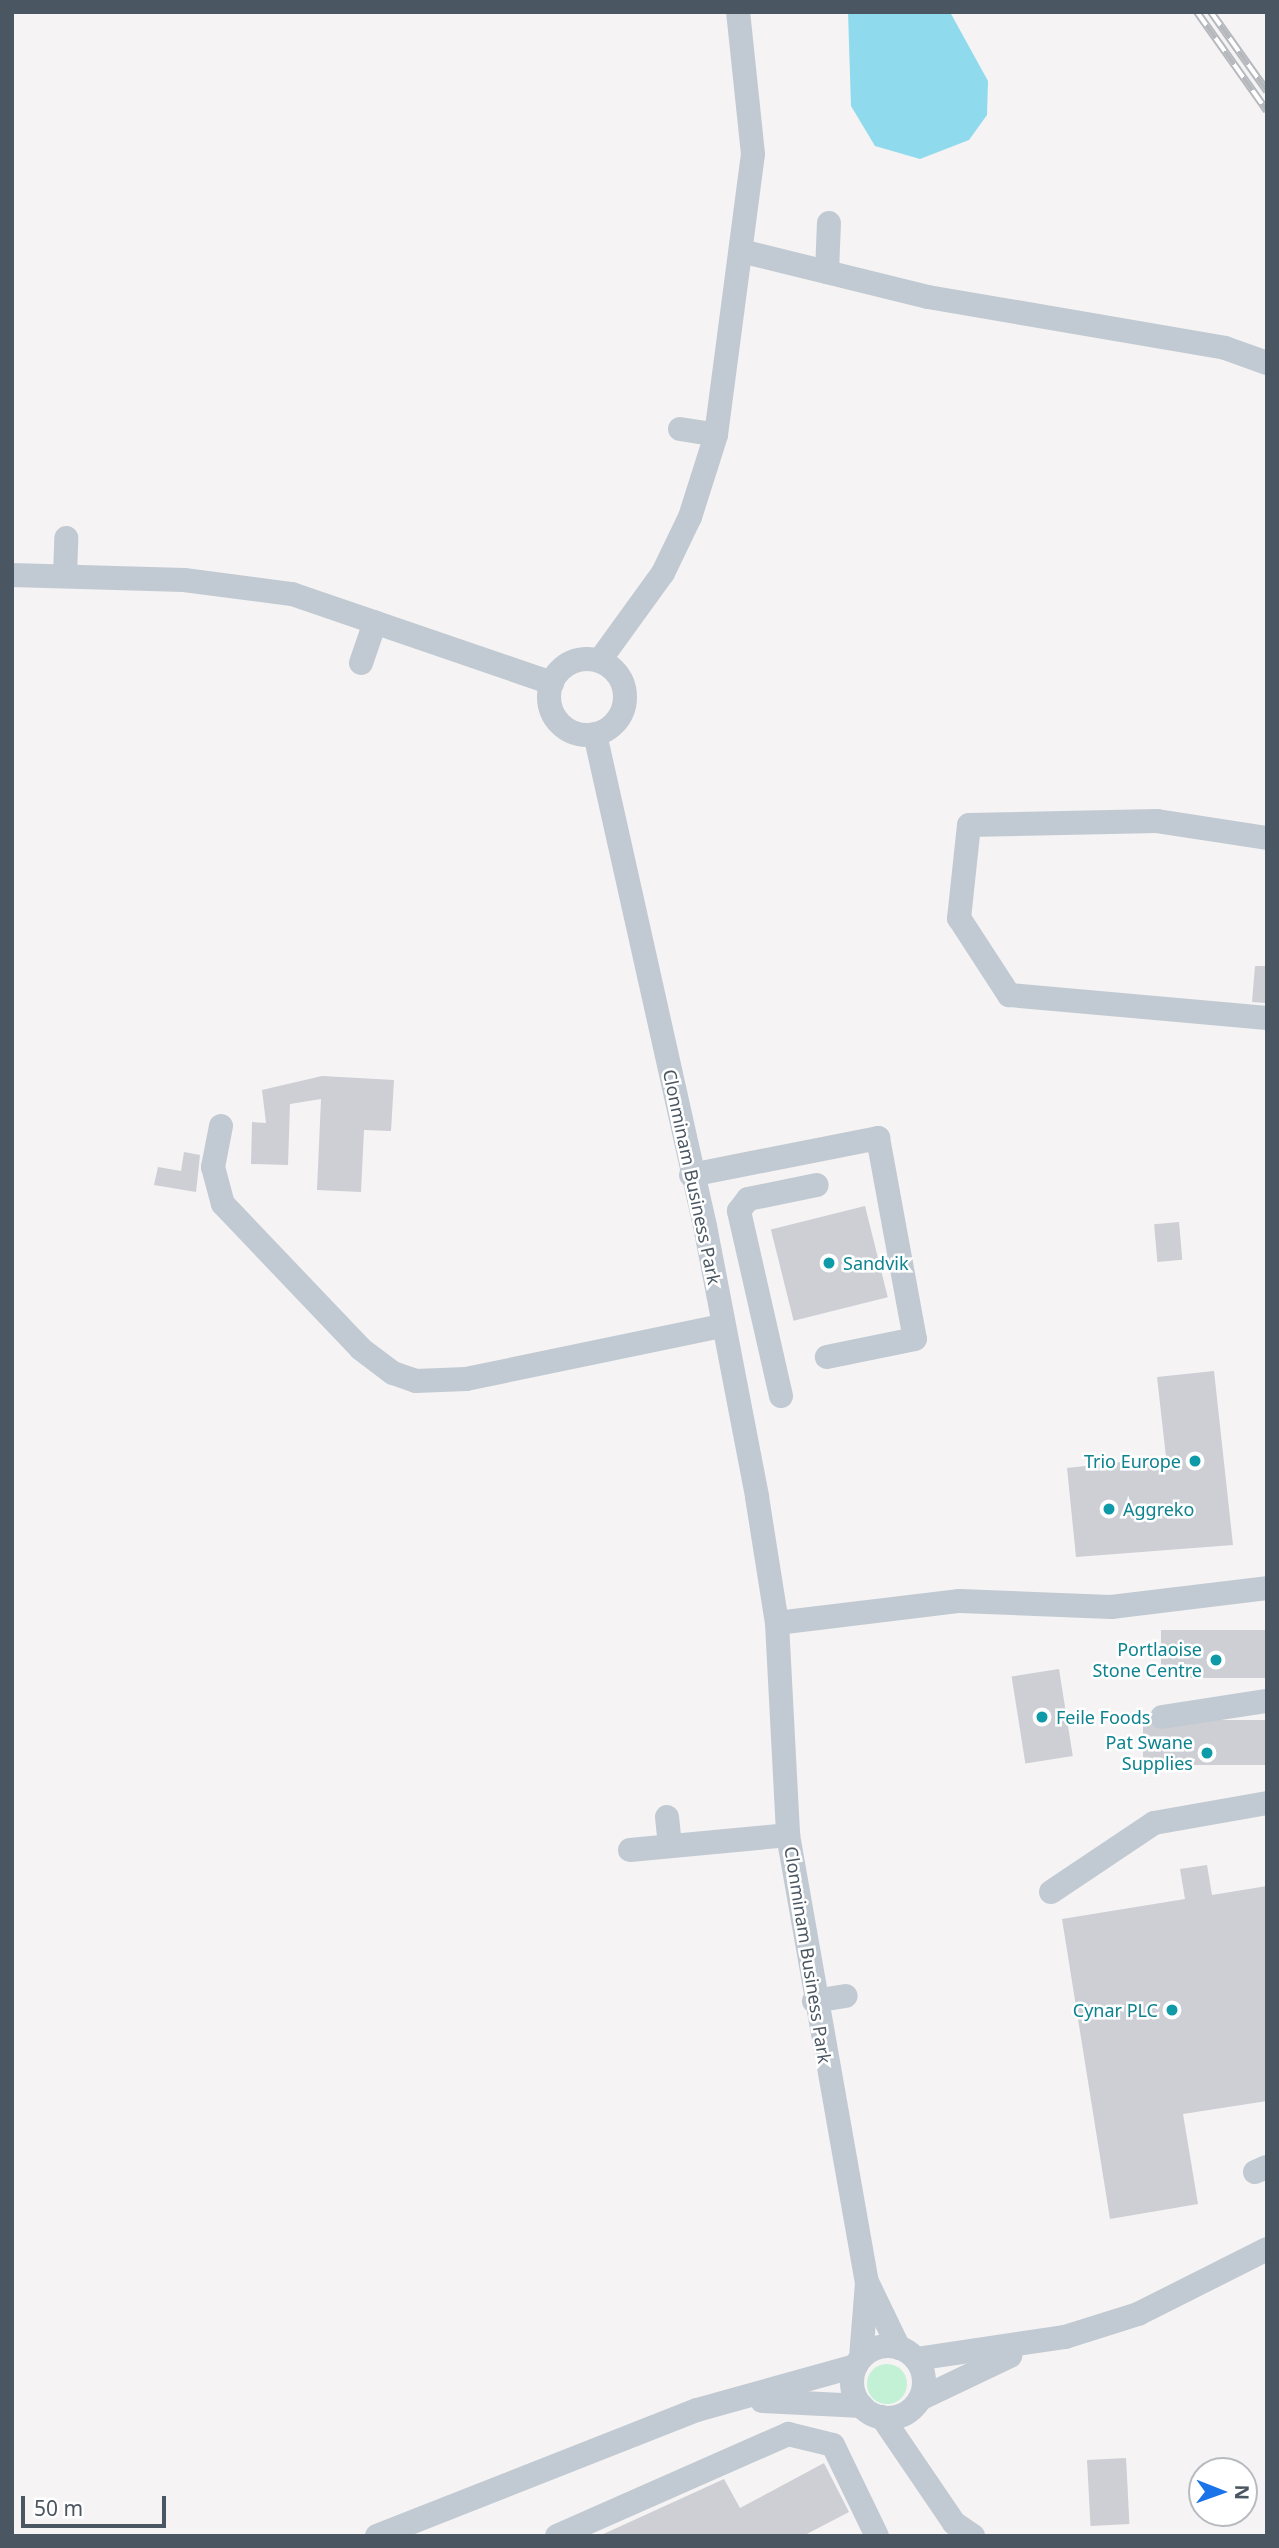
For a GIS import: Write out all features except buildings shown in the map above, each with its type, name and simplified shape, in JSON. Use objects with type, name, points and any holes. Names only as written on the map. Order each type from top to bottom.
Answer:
[{"type":"street","points":[[600,660],[619,675],[625,699],[616,722],[595,734],[562,726],[550,706],[552,683],[566,665],[600,660],[663,573],[716,435],[753,154],[738,12]]},
{"type":"street","points":[[827,272],[829,223]]},
{"type":"street","points":[[741,251],[929,297],[1225,348],[1267,363]]},
{"type":"street","points":[[680,429],[716,435]]},
{"type":"street","points":[[65,576],[66,538]]},
{"type":"street","points":[[12,575],[256,587],[375,622],[552,683]]},
{"type":"street","points":[[361,663],[375,622]]},
{"type":"street","name":"Clonminam Business Park","points":[[595,734],[723,1326],[777,1623],[789,1835],[814,2001],[867,2283],[859,2362]]},
{"type":"street","points":[[1267,838],[1157,821],[969,825],[959,918],[1009,995],[1267,1018]]},
{"type":"street","points":[[221,1126],[213,1167],[223,1204],[361,1349],[393,1373],[416,1381],[466,1378],[723,1326]]},
{"type":"street","points":[[691,1175],[878,1138],[915,1339],[827,1357]]},
{"type":"street","points":[[781,1396],[739,1211],[748,1199],[811,1187],[797,1154]]},
{"type":"street","points":[[777,1623],[960,1601],[1111,1607],[1267,1588]]},
{"type":"street","points":[[1162,1717],[1267,1701]]},
{"type":"street","points":[[1051,1892],[1154,1823],[1267,1803]]},
{"type":"street","points":[[667,1816],[670,1846]]},
{"type":"street","points":[[630,1850],[789,1835]]},
{"type":"street","points":[[814,2001],[846,1996]]},
{"type":"street","points":[[744,2399],[872,2412],[917,2403],[1026,2348],[1138,2314],[1267,2249]]},
{"type":"street","name":"Clonminam Business Park","points":[[867,2283],[907,2353]]},
{"type":"street","points":[[377,2536],[411,2529],[697,2410],[744,2399],[859,2362],[878,2347],[907,2353],[1026,2348]]},
{"type":"street","points":[[907,2353],[924,2378],[917,2403],[918,2465]]},
{"type":"street","points":[[859,2362],[853,2386],[918,2465],[954,2523],[973,2536]]},
{"type":"street","points":[[557,2536],[788,2434],[833,2445],[868,2533]]},
{"type":"green space","points":[[887,2364],[895,2365],[901,2370],[906,2376],[906,2392],[901,2398],[895,2403],[887,2404],[879,2403],[873,2398],[868,2392],[867,2384],[868,2376],[873,2370],[879,2365]]},
{"type":"water","points":[[848,12],[950,12],[988,81],[987,115],[969,140],[920,159],[875,146],[851,106]]},
{"type":"railway","points":[[1197,12],[1267,111]]},
{"type":"railway","points":[[1211,12],[1267,91]]},
{"type":"place","name":"Sandvik","points":[[829,1263]]},
{"type":"place","name":"Trio Europe","points":[[1195,1461]]},
{"type":"place","name":"Aggreko","points":[[1109,1509]]},
{"type":"place","name":"Portlaoise Stone Centre","points":[[1216,1660]]},
{"type":"place","name":"Feile Foods","points":[[1042,1717]]},
{"type":"place","name":"Pat Swane Supplies","points":[[1207,1753]]},
{"type":"place","name":"Cynar PLC","points":[[1172,2010]]}]
